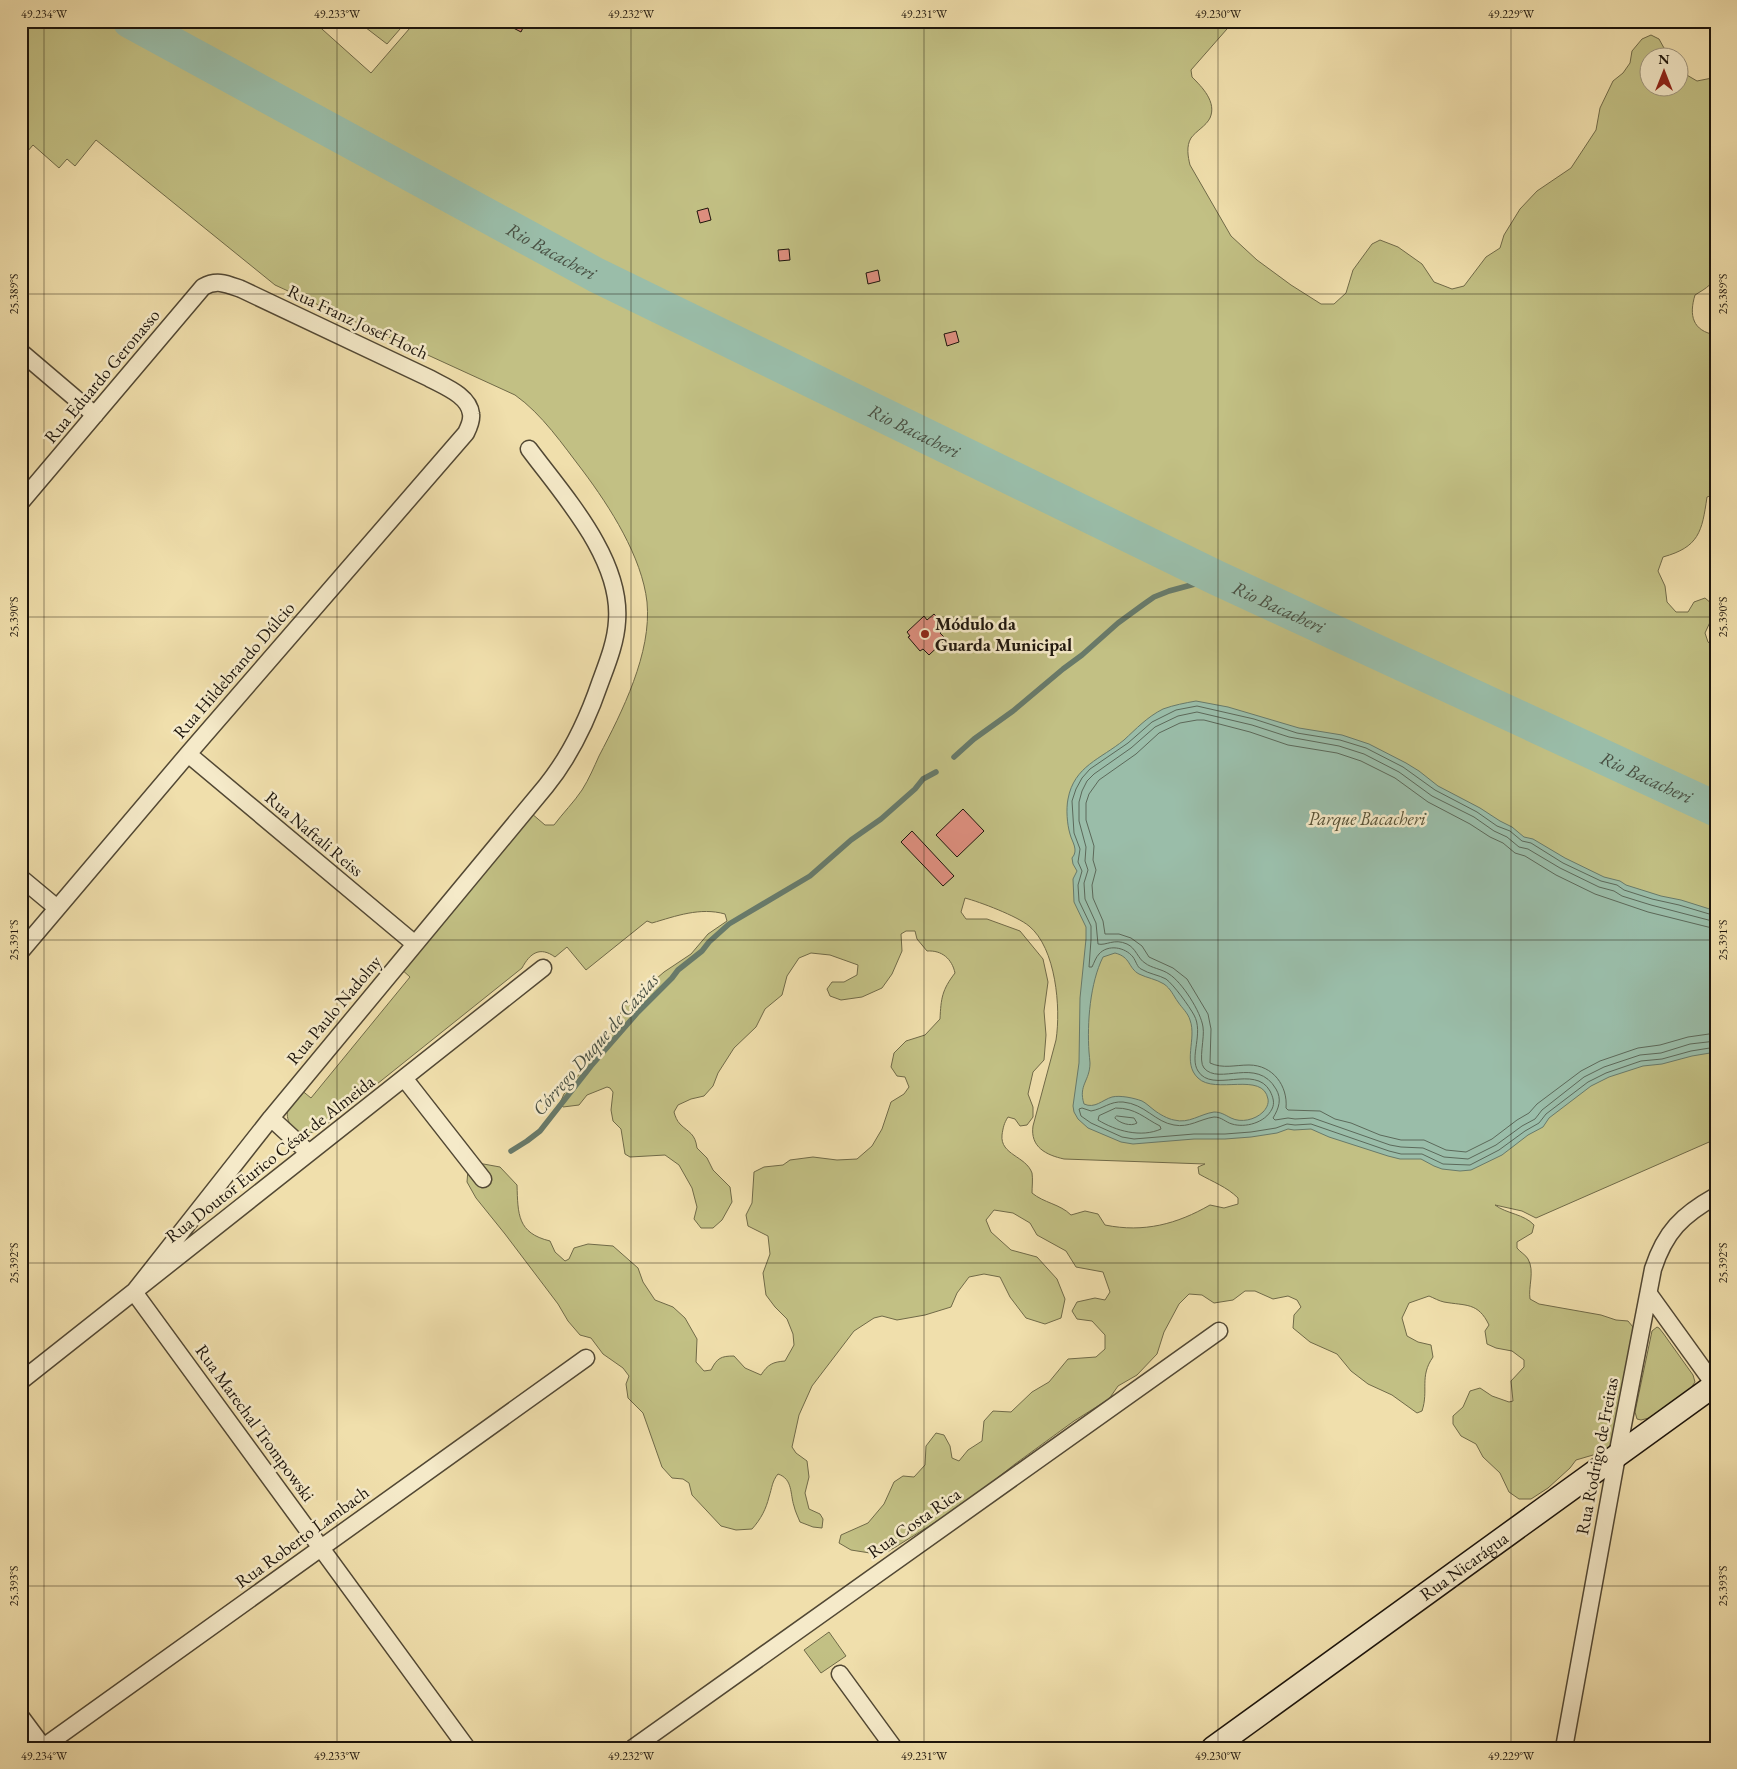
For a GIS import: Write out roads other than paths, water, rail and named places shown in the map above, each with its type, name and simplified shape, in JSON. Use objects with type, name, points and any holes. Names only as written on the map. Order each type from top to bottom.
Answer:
[{"type":"main road","name":"Rua Nicarágua","points":[[1213,1748],[1715,1386]]},
{"type":"street","name":"Rua Franz Josef Hoch","points":[[218,282],[241,289],[429,378],[453,391],[466,402],[471,413]]},
{"type":"street","name":"Rua Eduardo Geronasso","points":[[21,502],[203,287],[210,283],[218,282]]},
{"type":"street","points":[[21,352],[95,415]]},
{"type":"street","name":"Rua Hildebrando Dúlcio","points":[[21,951],[188,754],[466,433],[471,413]]},
{"type":"street","name":"Rua Paulo Nadolny","points":[[134,1292],[271,1118],[546,786],[568,756],[593,704],[608,660],[617,622],[617,596],[611,575],[583,522],[529,449]]},
{"type":"street","name":"Rua Naftali Reiss","points":[[188,754],[415,944]]},
{"type":"street","points":[[21,878],[58,908]]},
{"type":"street","name":"Rua Doutor Eurico César de Almeida","points":[[21,1380],[543,968]]},
{"type":"street","points":[[404,1078],[483,1179]]},
{"type":"street","points":[[271,1118],[309,1153]]},
{"type":"street","name":"Rua Rodrigo de Freitas","points":[[1564,1748],[1653,1269],[1660,1248],[1670,1232],[1685,1217],[1716,1196]]},
{"type":"street","name":"Rua Marechal Trompowski","points":[[134,1292],[468,1748]]},
{"type":"street","points":[[1649,1294],[1715,1386]]},
{"type":"street","name":"Rua Costa Rica","points":[[632,1748],[1219,1331]]},
{"type":"street","name":"Rua Roberto Lambach","points":[[43,1748],[586,1358]]},
{"type":"street","points":[[840,1674],[894,1748]]},
{"type":"street","points":[[21,1717],[43,1748]]},
{"type":"water","points":[[1196,701],[1228,707],[1299,728],[1342,735],[1369,744],[1406,763],[1438,786],[1480,808],[1512,827],[1524,837],[1533,839],[1565,858],[1604,877],[1661,896],[1716,911],[1716,1052],[1662,1064],[1643,1066],[1609,1077],[1591,1086],[1549,1118],[1543,1127],[1528,1135],[1502,1155],[1471,1170],[1442,1169],[1421,1159],[1400,1159],[1388,1156],[1329,1137],[1311,1129],[1288,1129],[1277,1133],[1251,1137],[1133,1144],[1121,1142],[1088,1128],[1078,1119],[1073,1106],[1079,1063],[1080,998],[1086,927],[1074,902],[1073,879],[1077,871],[1073,864],[1072,858],[1075,849],[1068,826],[1068,799],[1071,788],[1082,771],[1124,740],[1142,723],[1163,709]],"holes":[[[1115,953],[1127,960],[1135,972],[1164,984],[1188,1015],[1192,1027],[1191,1065],[1193,1072],[1198,1078],[1206,1083],[1215,1085],[1257,1086],[1264,1091],[1268,1099],[1267,1106],[1263,1112],[1248,1120],[1235,1120],[1221,1113],[1214,1112],[1190,1120],[1179,1121],[1156,1112],[1142,1101],[1127,1097],[1112,1097],[1098,1104],[1084,1104],[1082,1092],[1090,1062],[1088,1041],[1092,991],[1103,957]]]},
{"type":"waterway","name":"Rio Bacacheri","points":[[130,21],[596,275],[1217,578],[1716,809]]},
{"type":"waterway","name":"Córrego Duque de Caxias","points":[[954,757],[974,739],[1013,711],[1082,655],[1118,623],[1154,597],[1217,578]]},
{"type":"waterway","name":"Córrego Duque de Caxias","points":[[511,1151],[540,1131],[591,1066],[638,1012],[678,970],[702,951],[729,924],[810,876],[851,840],[881,819],[915,789],[923,779],[936,772]]},
{"type":"place","name":"Módulo da Guarda Municipal","points":[[925,634]]},
{"type":"park label","name":"Parque Bacacheri","points":[[1367,819]]}]
